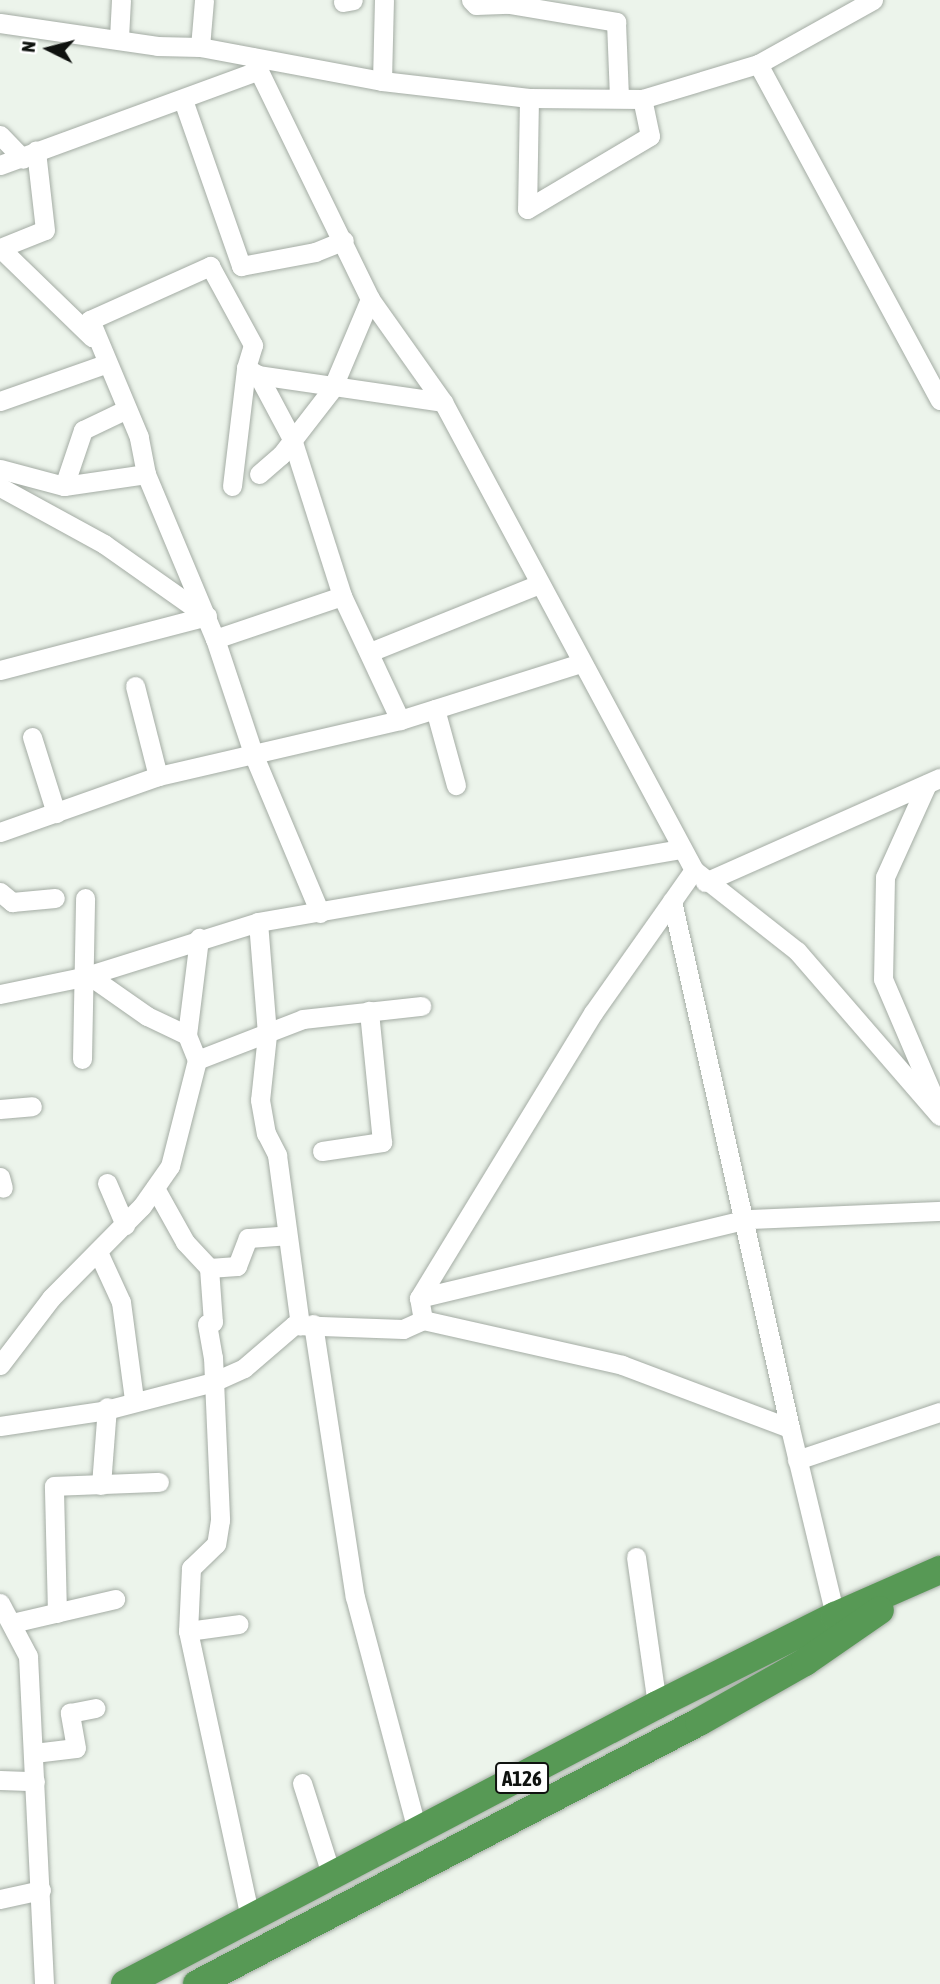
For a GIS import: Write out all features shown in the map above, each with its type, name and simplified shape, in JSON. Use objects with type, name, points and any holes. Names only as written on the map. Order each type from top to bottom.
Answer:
[{"type":"highway","name":"A126","points":[[125,1984],[250,1917],[418,1834],[657,1705],[835,1616],[931,1575]]},
{"type":"highway","name":"A126","points":[[197,1984],[699,1723],[805,1662],[931,1575]]},
{"type":"street","points":[[119,38],[121,0]]},
{"type":"street","points":[[200,47],[204,0]]},
{"type":"street","points":[[382,81],[384,0]]},
{"type":"street","points":[[471,0],[476,5],[509,4],[615,22],[619,96]]},
{"type":"street","points":[[0,23],[119,38],[157,46],[200,47],[256,63],[382,81],[528,98],[619,96],[642,99],[758,64],[873,0]]},
{"type":"street","points":[[0,165],[183,100],[256,63]]},
{"type":"street","points":[[256,63],[344,240],[370,299],[443,402],[681,849],[700,876],[797,951],[940,1114]]},
{"type":"street","points":[[758,64],[940,400]]},
{"type":"street","points":[[528,98],[527,209],[650,136],[642,99]]},
{"type":"street","points":[[183,100],[240,266],[315,252],[344,240]]},
{"type":"street","points":[[0,135],[29,155],[45,230],[0,248],[105,355]]},
{"type":"street","points":[[232,486],[252,372],[253,345],[210,266],[90,320],[125,410],[139,437],[146,474],[207,616],[254,756],[320,914]]},
{"type":"street","points":[[259,474],[292,439],[332,389],[370,299]]},
{"type":"street","points":[[0,401],[105,355]]},
{"type":"street","points":[[252,372],[332,389],[443,402]]},
{"type":"street","points":[[252,372],[292,439],[342,596],[400,720]]},
{"type":"street","points":[[64,486],[83,430],[125,410]]},
{"type":"street","points":[[1,471],[64,486],[146,474]]},
{"type":"street","points":[[1,471],[207,616]]},
{"type":"street","points":[[370,652],[539,584]]},
{"type":"street","points":[[215,639],[342,596]]},
{"type":"street","points":[[0,670],[207,616]]},
{"type":"street","points":[[0,832],[158,776],[254,756],[400,720],[581,663]]},
{"type":"street","points":[[135,686],[158,776]]},
{"type":"street","points":[[435,709],[456,785]]},
{"type":"street","points":[[32,737],[55,813]]},
{"type":"street","points":[[423,1320],[419,1298],[593,1013],[672,901],[700,876],[934,781]]},
{"type":"street","points":[[934,781],[885,877],[883,979],[940,1114]]},
{"type":"street","points":[[5,989],[85,976],[199,938],[258,922],[320,914],[681,849]]},
{"type":"street","points":[[0,892],[12,902],[55,898]]},
{"type":"street","points":[[82,1059],[85,898]]},
{"type":"street","points":[[672,901],[797,1460],[835,1616]]},
{"type":"street","points":[[258,922],[267,1034],[260,1100],[266,1133],[277,1155],[287,1235],[307,1325],[355,1597],[418,1834]]},
{"type":"street","points":[[0,1364],[51,1298],[125,1224],[170,1166],[197,1060],[187,1035],[199,938]]},
{"type":"street","points":[[85,976],[147,1016],[187,1035]]},
{"type":"street","points":[[197,1060],[303,1019],[421,1006]]},
{"type":"street","points":[[322,1151],[382,1142],[369,1011]]},
{"type":"street","points":[[0,1109],[32,1106]]},
{"type":"street","points":[[107,1182],[125,1224]]},
{"type":"street","points":[[155,1188],[185,1242],[209,1268],[213,1322],[206,1324],[213,1382],[220,1520],[216,1544],[191,1568],[188,1631],[250,1917]]},
{"type":"street","points":[[419,1298],[743,1220],[940,1211]]},
{"type":"street","points":[[209,1268],[237,1266],[248,1238],[287,1235]]},
{"type":"street","points":[[98,1252],[121,1301],[138,1405]]},
{"type":"street","points":[[0,1426],[107,1407],[138,1405],[213,1382],[244,1368],[294,1325],[403,1329],[423,1320],[622,1365],[790,1428]]},
{"type":"street","points":[[101,1485],[107,1407]]},
{"type":"street","points":[[797,1460],[940,1412]]},
{"type":"street","points":[[57,1612],[54,1486],[159,1482]]},
{"type":"street","points":[[636,1557],[657,1705]]},
{"type":"street","points":[[12,1623],[115,1599]]},
{"type":"street","points":[[0,1603],[28,1656],[44,1984]]},
{"type":"street","points":[[188,1631],[239,1624]]},
{"type":"street","points":[[34,1753],[76,1748],[70,1713],[96,1708]]},
{"type":"street","points":[[0,1780],[35,1781]]},
{"type":"street","points":[[302,1783],[332,1877]]},
{"type":"street","points":[[0,1899],[41,1890]]}]
